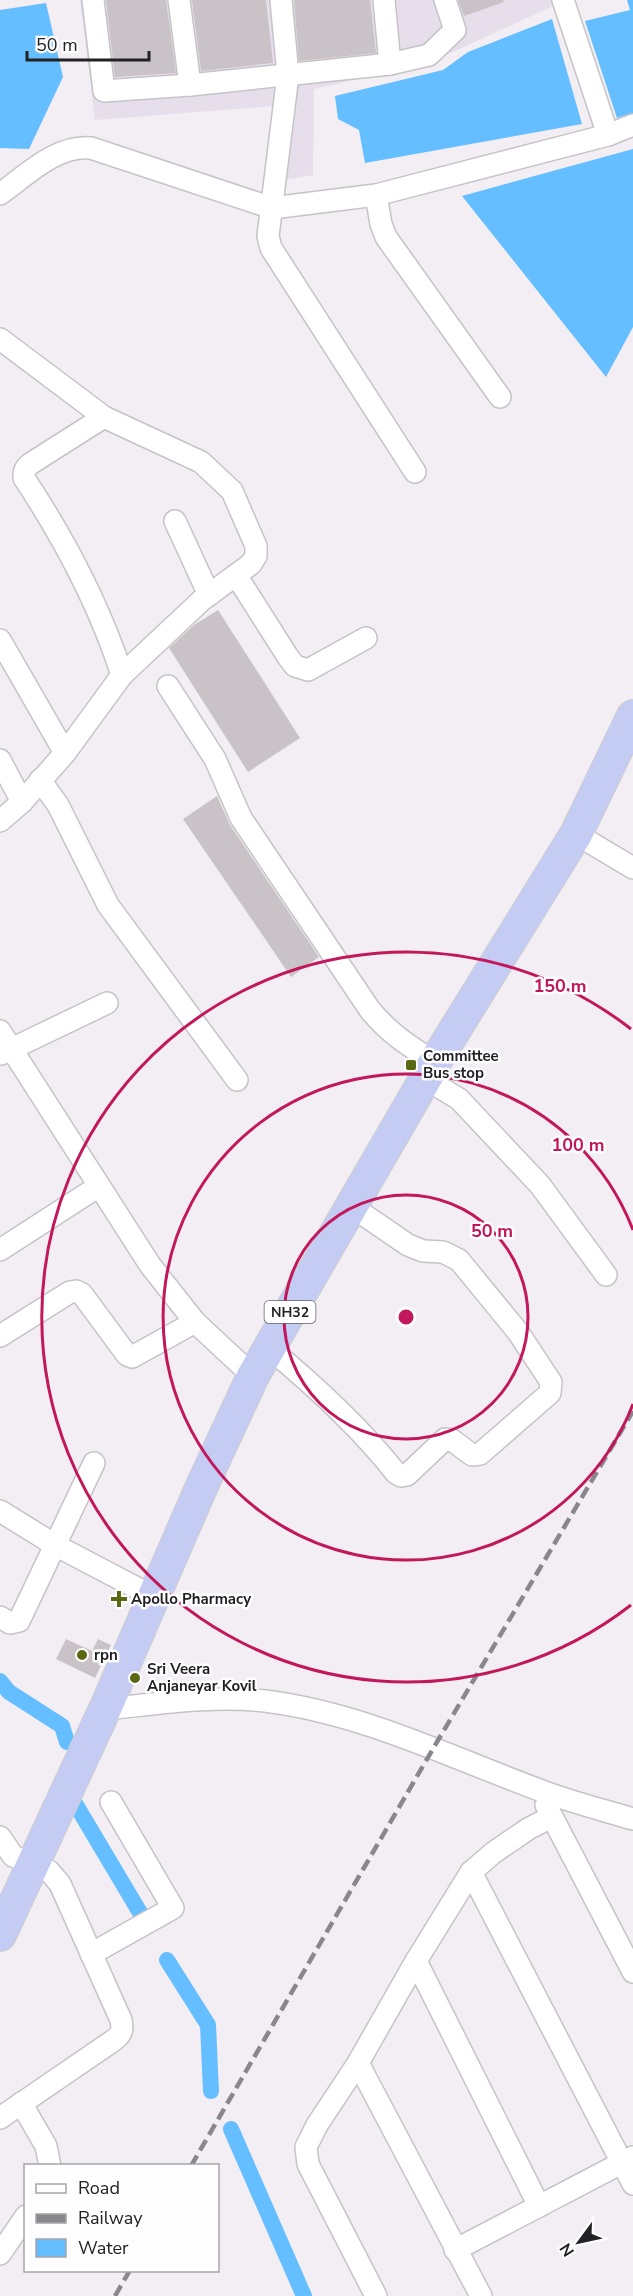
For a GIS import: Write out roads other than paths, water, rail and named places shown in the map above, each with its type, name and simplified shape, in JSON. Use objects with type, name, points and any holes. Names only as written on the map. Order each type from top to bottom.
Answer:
[{"type":"highway","name":"NH32","points":[[0,1935],[105,1709],[201,1488],[253,1376],[431,1071],[576,834],[628,737]]},
{"type":"street","points":[[93,0],[104,91],[190,85],[390,64],[429,55],[455,30],[445,0]]},
{"type":"street","points":[[179,0],[190,85]]},
{"type":"street","points":[[281,0],[288,75],[268,236],[277,259],[415,472]]},
{"type":"street","points":[[384,0],[390,64]]},
{"type":"street","points":[[563,0],[608,135]]},
{"type":"street","points":[[0,194],[59,153],[78,147],[91,147],[272,208],[376,195],[608,135],[633,125]]},
{"type":"street","points":[[376,195],[381,224],[386,237],[501,397]]},
{"type":"street","points":[[0,339],[104,417],[201,462],[232,491],[256,546],[256,556],[251,564],[209,595],[122,675],[65,753],[22,802],[0,821]]},
{"type":"street","points":[[104,417],[30,464],[26,468],[24,478],[56,527],[94,600],[122,675]]},
{"type":"street","points":[[175,521],[209,595]]},
{"type":"street","points":[[236,575],[288,657],[301,670],[308,670],[366,638]]},
{"type":"street","points":[[0,640],[65,753]]},
{"type":"street","points":[[168,686],[215,759],[241,819],[364,1002],[384,1027],[459,1099],[540,1185],[606,1275]]},
{"type":"street","points":[[0,760],[22,802]]},
{"type":"street","points":[[40,780],[58,806],[108,905],[237,1080]]},
{"type":"street","points":[[576,834],[633,868]]},
{"type":"street","points":[[107,1003],[3,1044],[150,1265],[195,1322],[253,1376]]},
{"type":"street","points":[[0,1250],[99,1186]]},
{"type":"street","points":[[269,1348],[313,1385],[373,1444],[401,1476],[407,1475],[446,1439],[452,1440],[472,1455],[480,1454],[550,1393],[551,1382],[518,1332],[459,1260],[443,1252],[423,1251],[408,1245],[351,1206]]},
{"type":"street","points":[[0,1336],[70,1292],[76,1291],[82,1294],[127,1355],[132,1357],[195,1322]]},
{"type":"street","points":[[0,1617],[10,1623],[19,1621],[94,1463]]},
{"type":"street","points":[[1,1514],[154,1597]]},
{"type":"street","points":[[105,1709],[197,1700],[263,1701],[332,1713],[434,1748],[543,1791],[633,1819]]},
{"type":"street","points":[[543,1791],[551,1817],[633,1972]]},
{"type":"street","points":[[92,1954],[173,1908],[111,1802]]},
{"type":"street","points":[[376,2296],[308,2164],[306,2147],[316,2125],[358,2063],[416,1961],[471,1872],[493,1853],[528,1829],[551,1817]]},
{"type":"street","points":[[0,1837],[13,1856],[49,1871],[60,1884],[121,2020],[123,2030],[120,2035],[0,2118]]},
{"type":"street","points":[[471,1872],[627,2160],[633,2184]]},
{"type":"street","points":[[416,1961],[539,2206]]},
{"type":"street","points":[[358,2063],[481,2296]]},
{"type":"street","points":[[21,2103],[46,2146],[50,2164]]},
{"type":"street","points":[[455,2250],[627,2160]]},
{"type":"street","points":[[0,2254],[24,2219]]},
{"type":"water","points":[[627,0],[633,0],[633,113],[617,118],[585,21],[630,10]]},
{"type":"water","points":[[46,3],[63,77],[29,149],[0,148],[0,10]]},
{"type":"water","points":[[552,19],[582,124],[365,163],[359,130],[338,119],[335,96],[443,70],[468,52]]},
{"type":"water","points":[[633,149],[633,327],[606,377],[462,196]]},
{"type":"waterway","points":[[0,1681],[9,1692],[62,1726],[67,1742]]},
{"type":"waterway","points":[[76,1805],[142,1916]]},
{"type":"waterway","points":[[167,1960],[208,2025],[211,2091]]},
{"type":"waterway","points":[[231,2129],[304,2296]]},
{"type":"railway","points":[[192,2164],[434,1747],[633,1411]]},
{"type":"railway","points":[[115,2296],[129,2272]]},
{"type":"place","name":"Committee Bus stop","points":[[411,1065]]},
{"type":"place","name":"Apollo Pharmacy","points":[[119,1599]]},
{"type":"place","name":"rpn","points":[[82,1655]]},
{"type":"place","name":"Sri Veera Anjaneyar Kovil","points":[[135,1678]]}]
